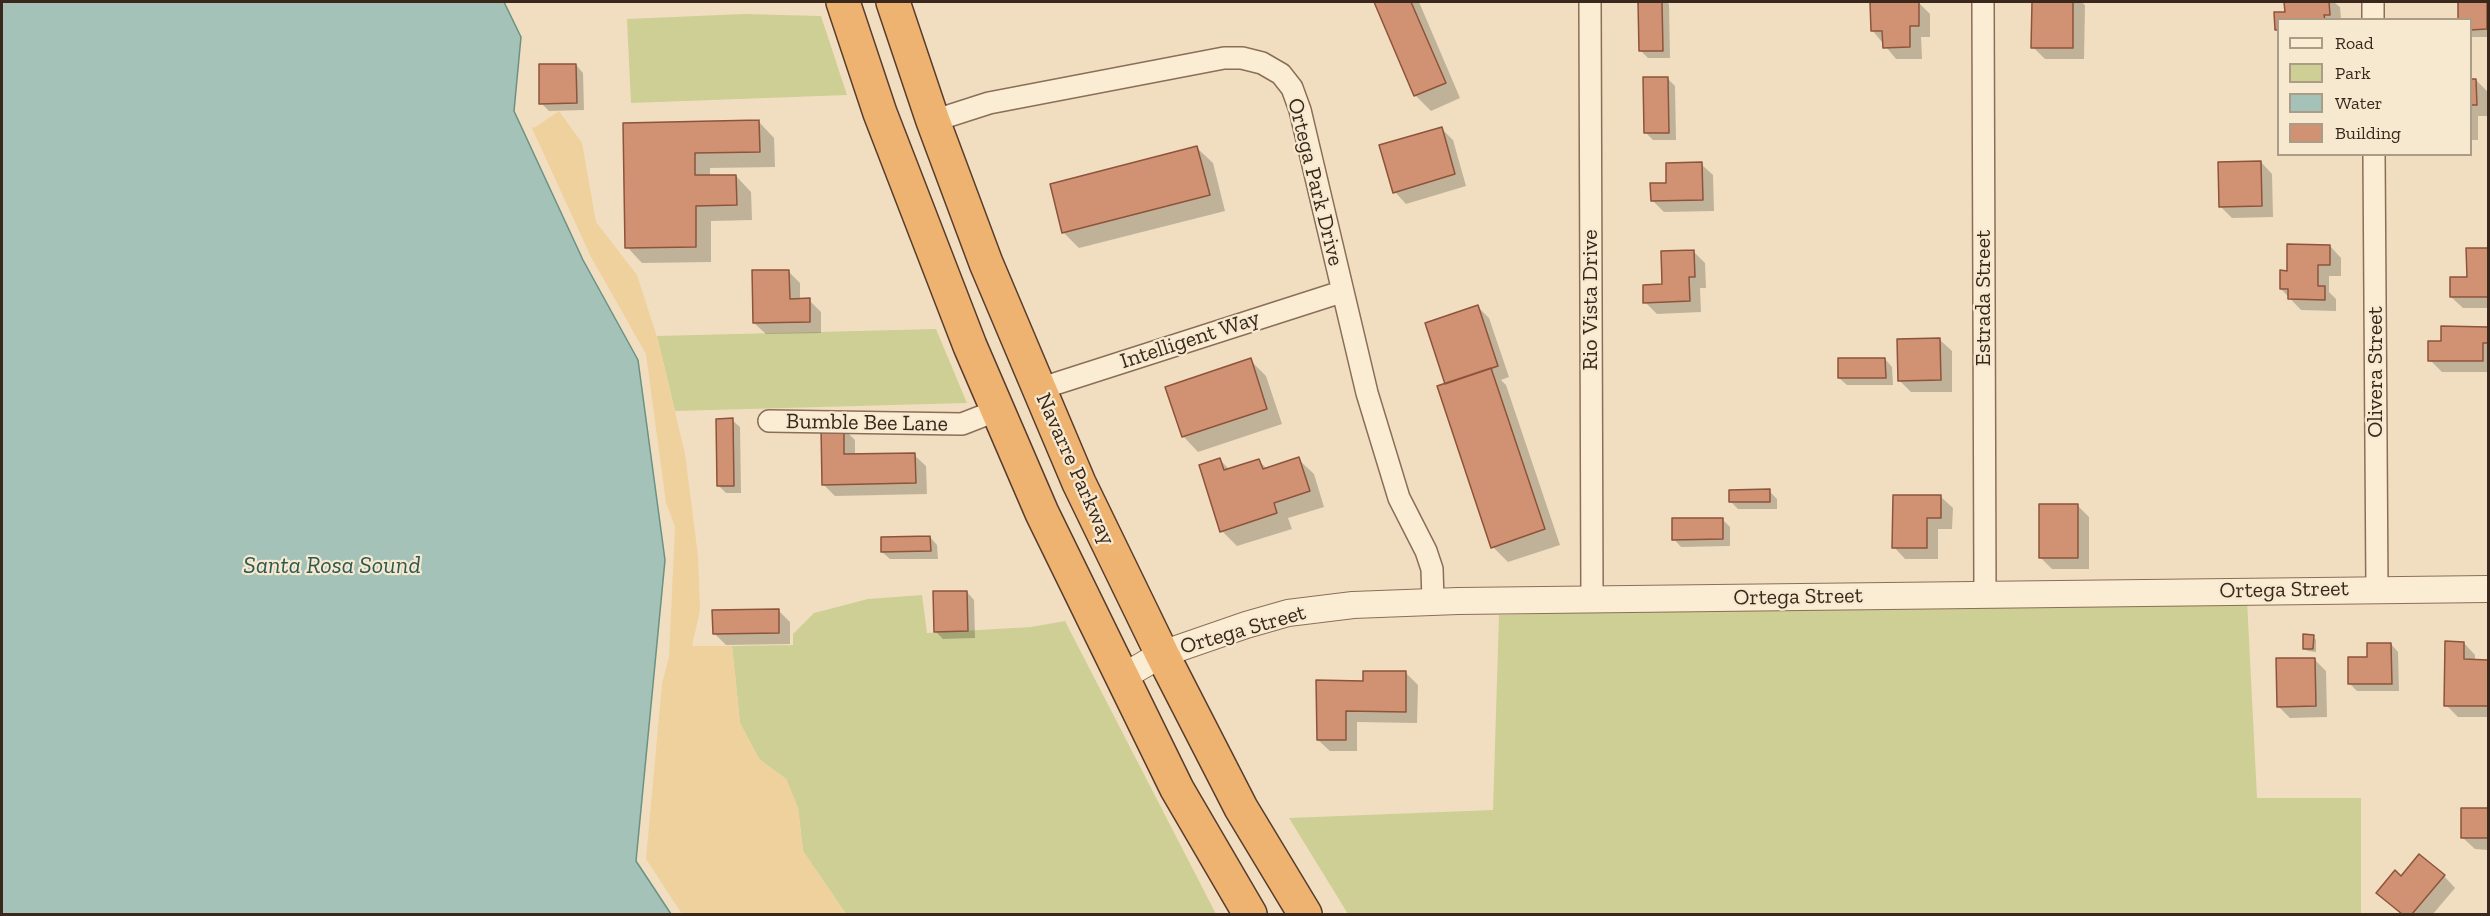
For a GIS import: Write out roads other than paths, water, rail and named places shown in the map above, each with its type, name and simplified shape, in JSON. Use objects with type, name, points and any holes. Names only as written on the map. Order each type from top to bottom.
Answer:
[{"type":"highway","name":"Navarre Parkway","points":[[843,2],[880,113],[998,410],[1042,513],[1177,789],[1250,915]]},
{"type":"highway","name":"Navarre Parkway","points":[[893,2],[933,121],[986,263],[1079,483],[1162,654],[1241,808],[1305,915]]},
{"type":"street","name":"Rio Vista Drive","points":[[1590,2],[1592,599]]},
{"type":"street","name":"Estrada Street","points":[[1983,2],[1985,595]]},
{"type":"street","points":[[2373,2],[2373,18]]},
{"type":"street","name":"Ortega Park Drive","points":[[933,121],[989,103],[1224,58],[1242,58],[1262,63],[1281,74],[1292,88],[1300,110],[1341,292],[1367,393],[1399,498],[1426,551],[1432,569],[1433,601]]},
{"type":"street","name":"Olivera Street","points":[[2374,156],[2377,589]]},
{"type":"street","name":"Intelligent Way","points":[[1039,389],[1341,292]]},
{"type":"street","name":"Bumble Bee Lane","points":[[770,421],[962,424],[998,410]]},
{"type":"street","name":"Ortega Street","points":[[1121,678],[1162,654],[1207,637],[1288,613],[1353,604],[1433,601],[2488,589]]},
{"type":"water","name":"Santa Rosa Sound","points":[[2,2],[504,2],[521,37],[514,111],[583,260],[638,360],[665,560],[636,861],[671,914],[2,914]]}]
